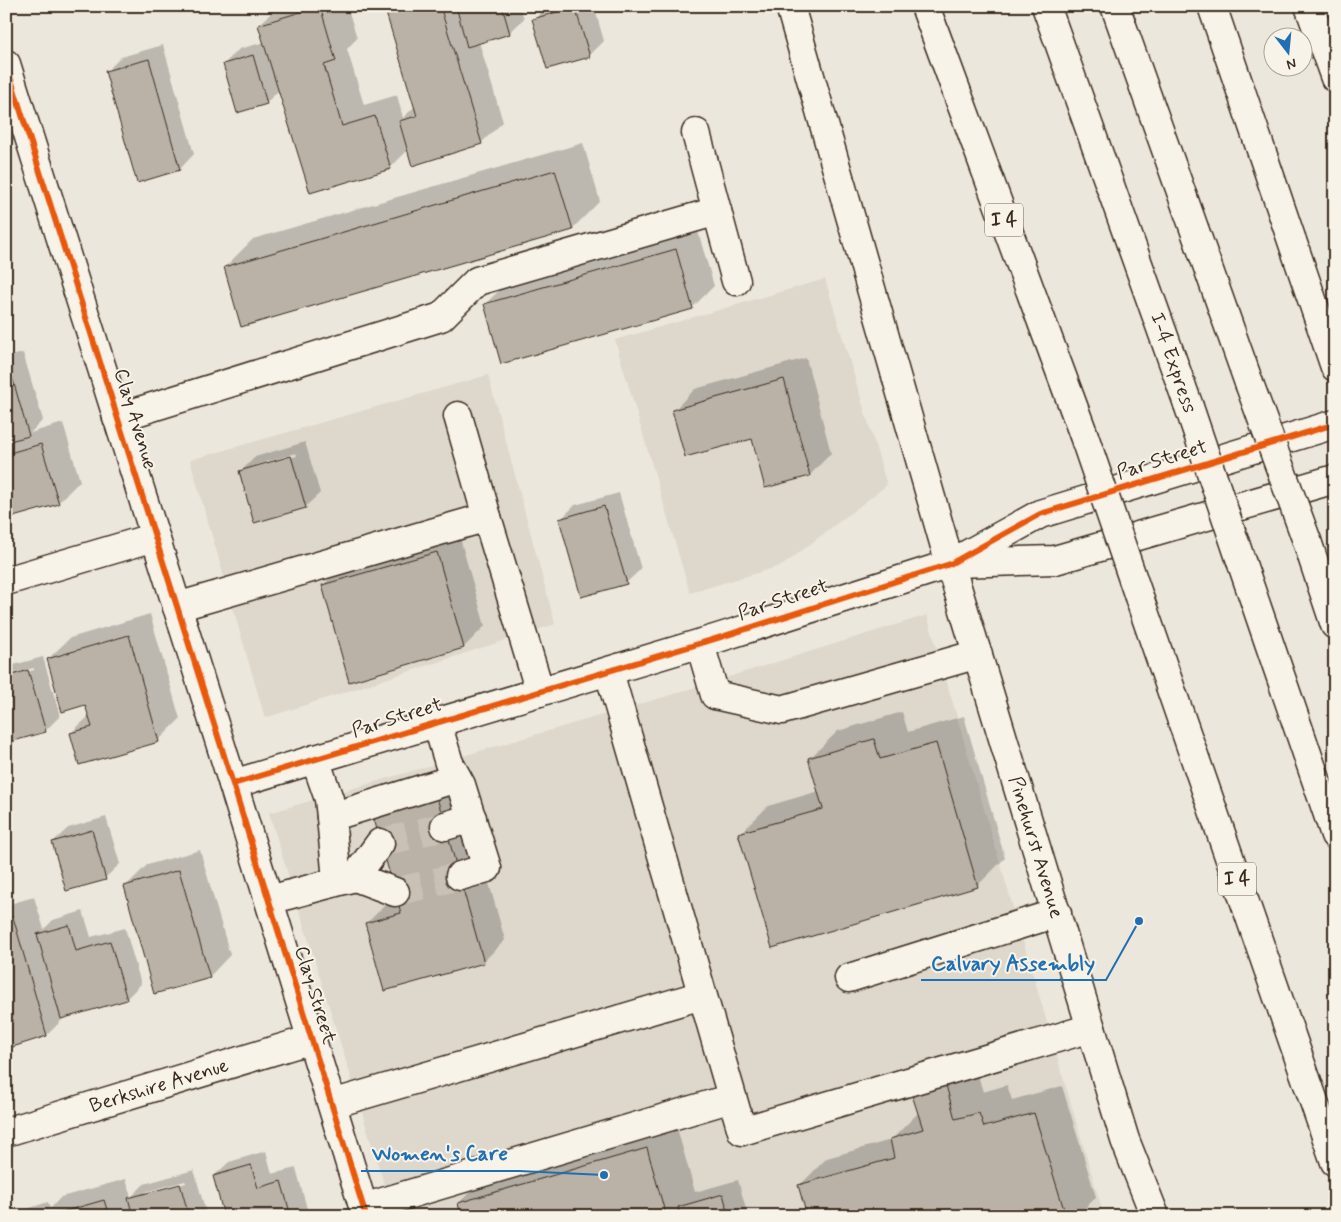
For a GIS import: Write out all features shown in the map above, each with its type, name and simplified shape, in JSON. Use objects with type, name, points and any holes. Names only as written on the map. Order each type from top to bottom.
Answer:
[{"type":"main road","name":"Pinehurst Avenue","points":[[790,6],[950,564],[1125,1140],[1155,1216]]},
{"type":"main road","name":"I 4","points":[[925,6],[1083,433],[1335,1162]]},
{"type":"main road","name":"I-4 Express","points":[[1046,6],[1188,404],[1335,835]]},
{"type":"main road","points":[[1114,6],[1307,541],[1335,625]]},
{"type":"main road","points":[[1212,6],[1334,364]]},
{"type":"main road","points":[[1309,6],[1335,78]]},
{"type":"main road","name":"Clay Avenue","points":[[6,64],[233,784]]},
{"type":"main road","points":[[696,133],[736,281]]},
{"type":"main road","points":[[117,418],[441,317],[477,281],[717,211]]},
{"type":"main road","points":[[458,416],[540,692]]},
{"type":"main road","name":"Par Street","points":[[233,784],[700,644],[950,564],[1040,514],[1335,424]]},
{"type":"main road","name":"Par Street","points":[[950,564],[1055,560],[1335,479]]},
{"type":"main road","points":[[177,607],[488,517]]},
{"type":"main road","points":[[6,582],[155,536]]},
{"type":"main road","points":[[700,644],[715,695],[782,710],[978,654]]},
{"type":"main road","points":[[608,672],[742,1131],[1091,1028]]},
{"type":"main road","points":[[437,723],[449,763],[457,778],[472,818],[487,868],[460,876]]},
{"type":"main road","points":[[315,759],[329,799],[331,817],[346,878]]},
{"type":"main road","points":[[331,817],[457,778]]},
{"type":"main road","name":"Clay Street","points":[[233,784],[364,1212]]},
{"type":"main road","points":[[445,826],[472,818]]},
{"type":"main road","points":[[269,900],[346,878],[380,843]]},
{"type":"main road","points":[[346,878],[395,892]]},
{"type":"main road","points":[[849,978],[1057,913]]},
{"type":"main road","points":[[332,1104],[702,995]]},
{"type":"main road","name":"Berkshire Avenue","points":[[6,1132],[312,1039]]},
{"type":"main road","points":[[364,1212],[732,1098]]},
{"type":"shaded area","points":[[825,279],[887,485],[783,565],[690,593],[615,340]]},
{"type":"shaded area","points":[[488,375],[555,624],[265,718],[190,460]]},
{"type":"shaded area","points":[[927,615],[1104,1216],[394,1216],[269,813],[674,694]]},
{"type":"building","points":[[320,6],[336,61],[324,65],[342,126],[375,116],[391,169],[310,193],[258,25]]},
{"type":"building","points":[[384,6],[440,6],[482,144],[412,166],[399,121],[417,116]]},
{"type":"building","points":[[456,6],[502,6],[510,34],[467,47]]},
{"type":"building","points":[[575,7],[590,57],[547,69],[532,19]]},
{"type":"building","points":[[253,55],[267,104],[237,113],[223,64]]},
{"type":"building","points":[[149,59],[180,170],[137,183],[105,71]]},
{"type":"building","points":[[555,170],[573,230],[241,327],[224,267]]},
{"type":"building","points":[[676,249],[693,309],[501,364],[484,304]]},
{"type":"building","points":[[9,366],[29,436],[6,442],[6,367]]},
{"type":"building","points":[[784,379],[810,476],[765,488],[752,439],[685,457],[672,410]]},
{"type":"building","points":[[41,444],[59,504],[6,519],[6,454]]},
{"type":"building","points":[[291,456],[306,508],[254,523],[239,471]]},
{"type":"building","points":[[604,506],[627,584],[581,597],[559,519]]},
{"type":"building","points":[[437,552],[464,648],[349,682],[322,585]]},
{"type":"building","points":[[129,635],[159,742],[79,765],[70,733],[92,727],[85,705],[62,712],[47,659]]},
{"type":"building","points":[[28,670],[46,732],[6,743],[6,677]]},
{"type":"building","points":[[874,739],[880,759],[936,743],[978,887],[772,948],[738,833],[823,809],[808,758]]},
{"type":"building","points":[[436,794],[484,963],[384,991],[365,923],[401,913],[372,812]]},
{"type":"building","points":[[92,830],[106,880],[66,891],[52,842]]},
{"type":"building","points":[[179,870],[210,978],[154,994],[124,886]]},
{"type":"building","points":[[13,917],[47,1036],[6,1049],[6,919]]},
{"type":"building","points":[[69,925],[76,951],[110,941],[127,1000],[61,1019],[37,934]]},
{"type":"building","points":[[946,1085],[955,1119],[979,1113],[984,1127],[1034,1113],[1066,1216],[807,1216],[798,1185],[894,1158],[890,1139],[923,1129],[912,1095]]},
{"type":"building","points":[[647,1148],[666,1216],[461,1216],[458,1203]]},
{"type":"building","points":[[251,1165],[258,1188],[281,1181],[291,1216],[224,1216],[213,1176]]},
{"type":"building","points":[[180,1184],[189,1216],[133,1216],[128,1198]]},
{"type":"building","points":[[723,1194],[729,1216],[680,1216],[678,1207]]},
{"type":"building","points":[[104,1200],[109,1216],[48,1216]]},
{"type":"tunnel","points":[[380,843],[445,826]]},
{"type":"tunnel","points":[[395,892],[460,876]]},
{"type":"cycle path","points":[[6,64],[233,784],[366,1216]]},
{"type":"cycle path","points":[[233,784],[718,638],[950,564],[1040,514],[1335,424]]},
{"type":"place","name":"Calvary Assembly","points":[[1139,921]]},
{"type":"place","name":"Women's Care","points":[[604,1175]]}]
